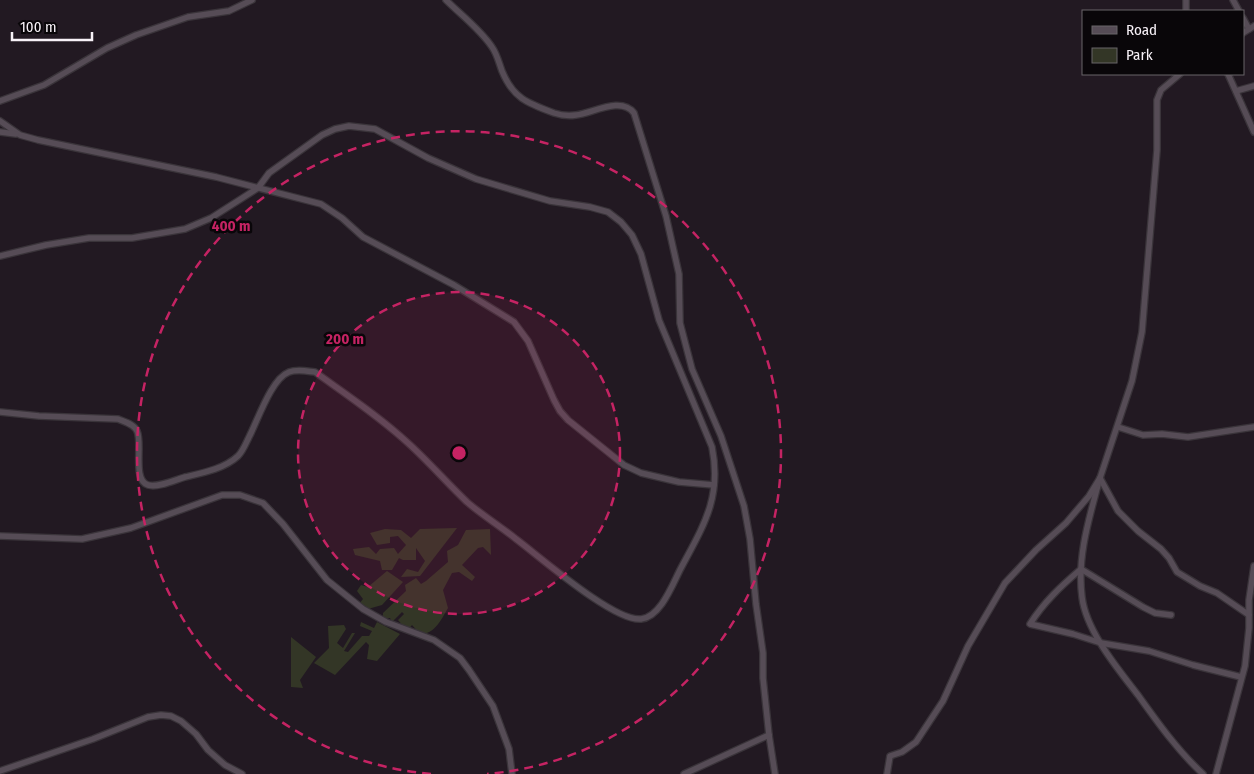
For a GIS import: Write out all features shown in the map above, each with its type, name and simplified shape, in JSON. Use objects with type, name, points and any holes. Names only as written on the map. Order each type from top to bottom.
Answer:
[{"type":"street","points":[[0,101],[44,85],[107,48],[136,35],[188,18],[229,11],[252,0]]},
{"type":"street","points":[[446,0],[494,48],[512,91],[529,103],[556,114],[575,116],[619,105],[626,106],[634,113],[666,216],[679,274],[680,323],[692,369],[721,436],[744,506],[750,538],[763,653],[763,678],[769,736],[775,774]]},
{"type":"street","points":[[1179,75],[1161,90],[1157,100],[1157,150],[1142,332],[1132,382],[1100,478],[1087,525],[1081,569],[1082,598],[1085,611],[1101,643],[1156,720],[1186,758],[1203,774]]},
{"type":"street","points":[[1228,75],[1254,132]]},
{"type":"street","points":[[1236,91],[1254,86]]},
{"type":"street","points":[[0,121],[20,135]]},
{"type":"street","points":[[0,256],[46,244],[89,238],[132,238],[185,230],[211,218],[258,188],[269,173],[322,135],[335,128],[364,126],[375,129],[428,158],[476,179],[550,201],[590,207],[608,212],[622,222],[632,235],[641,254],[660,320],[712,446],[715,466],[714,485],[710,508],[666,598],[656,612],[649,617],[636,620],[616,612],[575,585],[468,503],[408,443],[315,372],[298,370],[280,378],[273,387],[239,456],[213,470],[157,485],[146,485],[142,481],[137,430],[127,422],[118,419],[39,416],[0,412]]},
{"type":"street","points":[[0,132],[216,177],[321,204],[337,214],[363,237],[454,285],[514,322],[528,341],[560,411],[568,420],[624,465],[641,473],[659,478],[714,485]]},
{"type":"street","points":[[1118,427],[1143,435],[1162,434],[1188,437],[1254,427]]},
{"type":"street","points":[[1100,478],[1118,511],[1169,558],[1176,572],[1216,593],[1249,615]]},
{"type":"street","points":[[887,774],[890,756],[912,746],[943,701],[968,646],[1005,583],[1036,550],[1066,523],[1089,496],[1100,478]]},
{"type":"street","points":[[0,536],[82,539],[131,528],[222,495],[240,495],[263,503],[283,524],[327,580],[363,609],[386,622],[434,640],[460,658],[494,706],[507,742],[512,774]]},
{"type":"street","points":[[1216,774],[1245,666],[1250,628],[1249,600],[1254,566]]},
{"type":"street","points":[[1081,569],[1143,608],[1155,613],[1171,614]]},
{"type":"street","points":[[1081,569],[1041,606],[1030,624],[1101,643],[1149,651],[1193,665],[1241,676]]},
{"type":"street","points":[[0,771],[93,739],[148,717],[171,716],[181,721],[196,734],[225,765],[242,774]]},
{"type":"street","points":[[684,774],[754,741],[769,736]]},
{"type":"green space","points":[[457,528],[420,576],[401,577],[407,569],[418,572],[425,561],[416,548],[416,560],[403,560],[399,558],[392,570],[382,570],[380,561],[355,555],[353,549],[369,547],[376,554],[380,549],[394,548],[398,554],[406,545],[398,536],[390,537],[390,543],[377,545],[370,533],[385,529],[401,530],[411,538],[420,529]]},
{"type":"green space","points":[[490,529],[491,555],[483,547],[478,548],[462,565],[475,577],[472,581],[459,572],[452,573],[443,590],[448,608],[434,629],[420,634],[412,625],[408,630],[398,620],[404,614],[402,612],[392,622],[390,618],[383,619],[383,613],[406,591],[405,585],[416,578],[421,584],[448,562],[447,551],[458,545],[466,530]]},
{"type":"green space","points":[[387,571],[403,582],[382,605],[368,609],[359,604],[363,599],[357,591],[361,585],[368,587]]},
{"type":"green space","points":[[361,622],[374,628],[377,622],[400,634],[377,661],[367,659],[369,645],[366,642],[335,675],[314,663],[329,648],[328,626],[344,625],[346,629],[337,643],[343,648],[352,633],[355,633],[344,651],[348,652],[362,636],[369,636],[372,631],[360,626]]},
{"type":"green space","points":[[291,637],[316,657],[300,680],[303,688],[291,687]]}]
